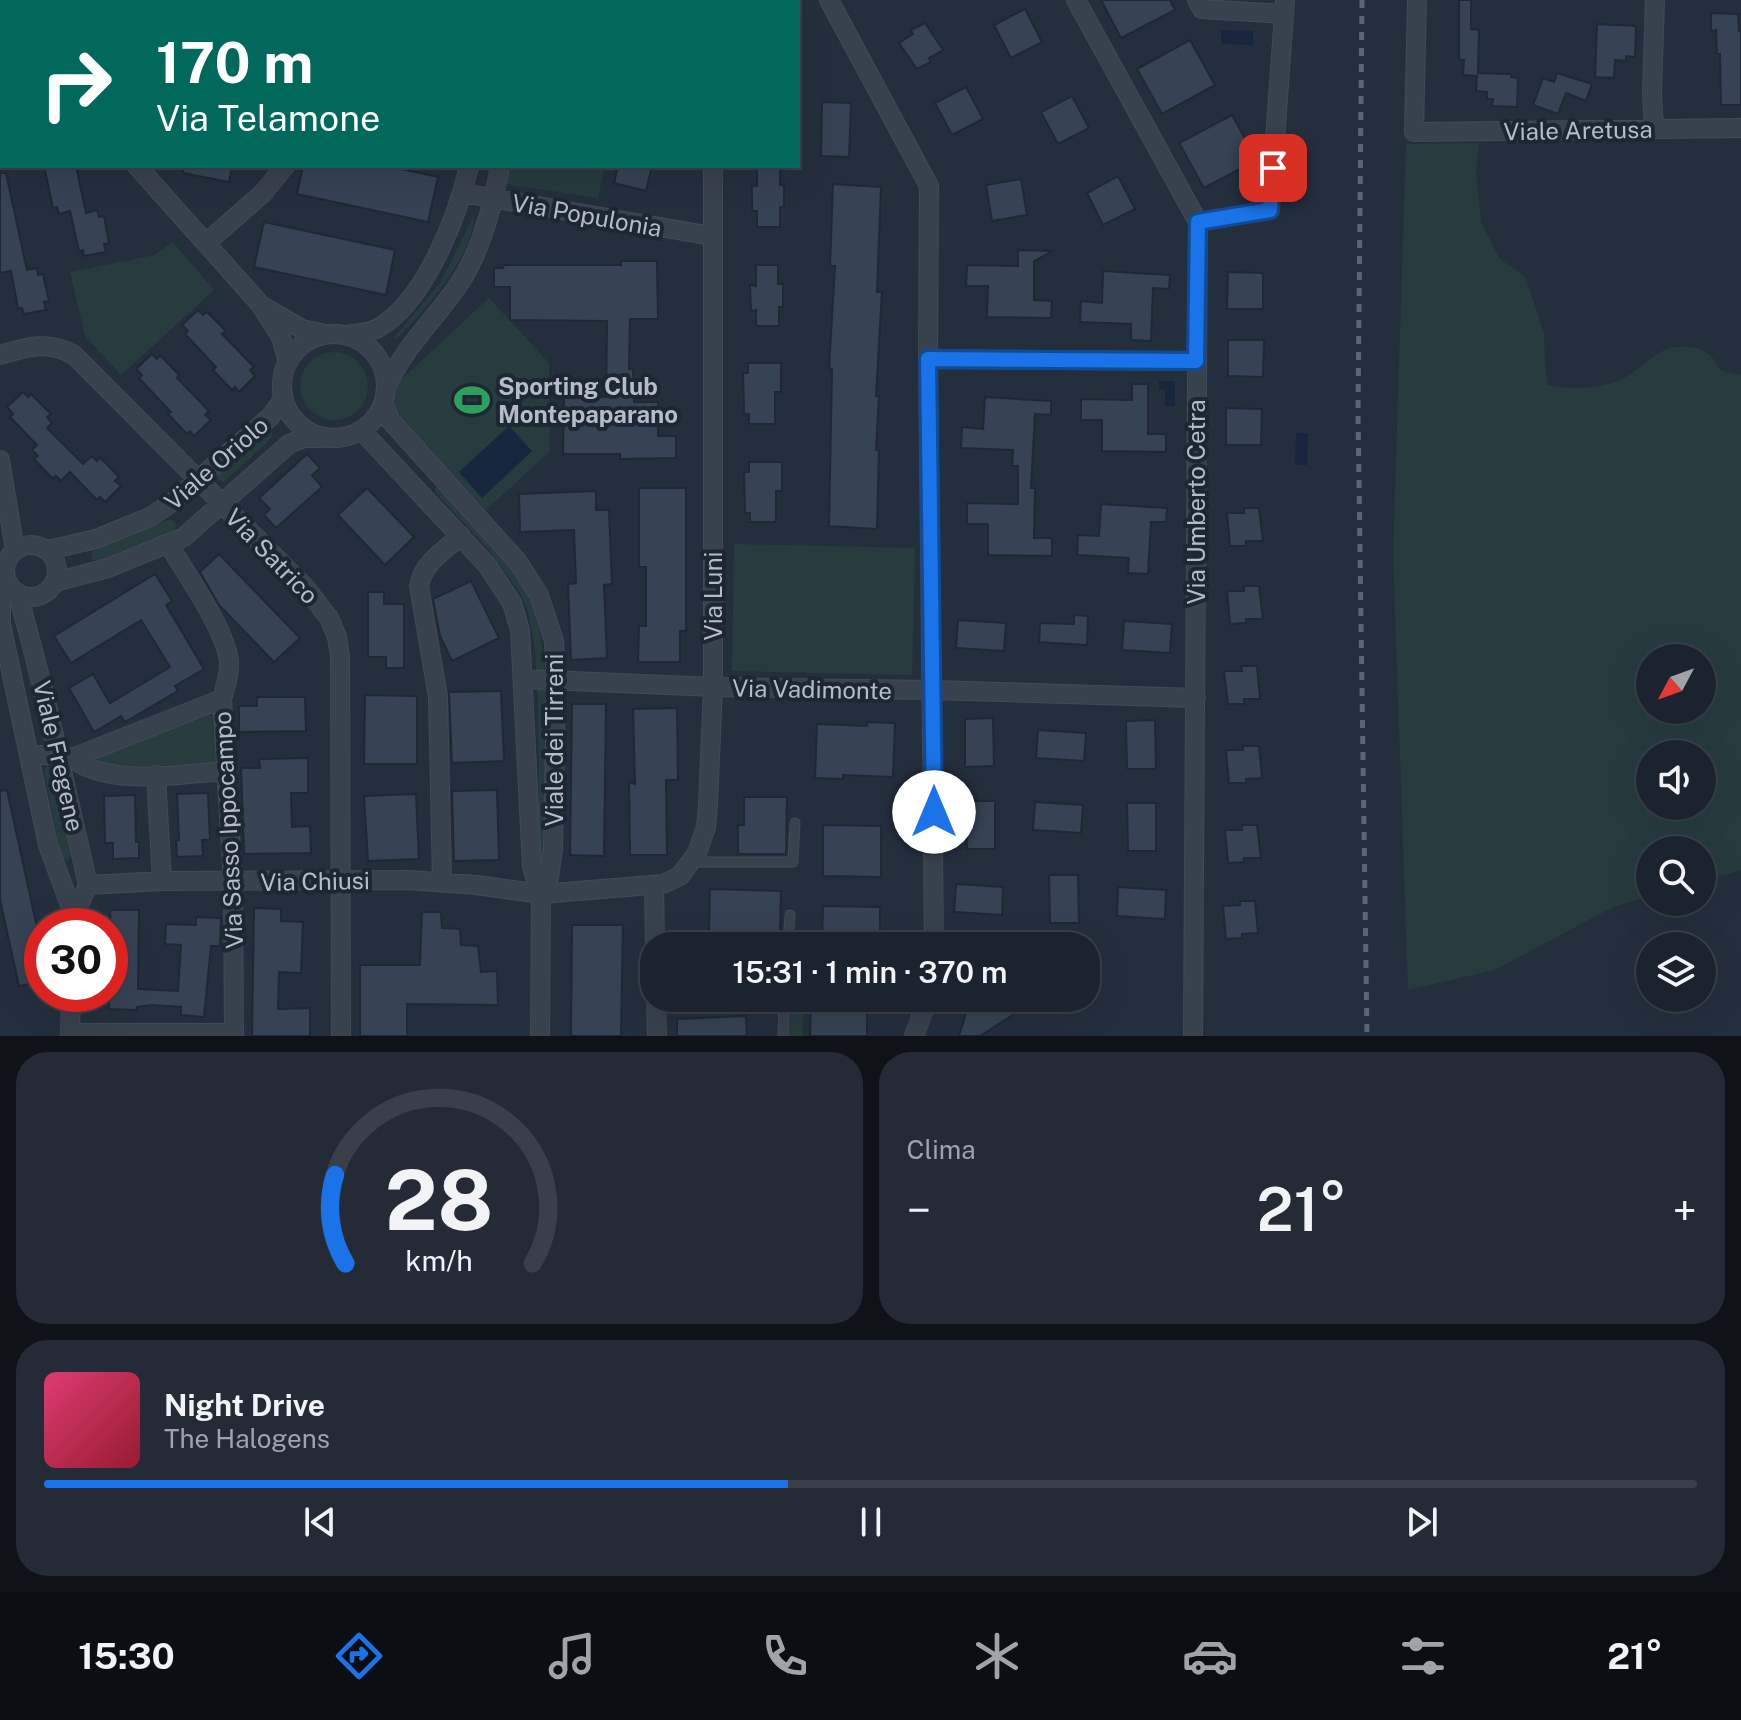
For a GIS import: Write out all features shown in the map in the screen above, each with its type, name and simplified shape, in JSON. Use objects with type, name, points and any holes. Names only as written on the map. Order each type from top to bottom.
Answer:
[{"type":"street","points":[[829,0],[929,186],[934,932]]},
{"type":"street","name":"Via Umberto Cetra","points":[[1076,0],[1198,222],[1193,1036]]},
{"type":"street","points":[[1197,0],[1202,9],[1284,7],[1270,210],[1198,222]]},
{"type":"street","name":"Viale Aretusa","points":[[1417,0],[1414,132],[1741,128]]},
{"type":"street","points":[[1654,129],[1655,0]]},
{"type":"street","points":[[139,168],[260,304],[281,337],[288,362]]},
{"type":"street","points":[[206,243],[263,193],[283,168]]},
{"type":"street","points":[[468,168],[445,239],[415,291],[392,316],[377,328],[313,339],[299,348],[288,362],[283,378],[283,394],[288,410],[298,424],[312,433],[329,438],[346,437],[362,431],[375,419],[404,351],[466,272],[500,168]]},
{"type":"street","name":"Via Luni","points":[[693,862],[706,827],[713,687],[713,168]]},
{"type":"street","name":"Via Populonia","points":[[462,193],[712,236]]},
{"type":"street","points":[[260,304],[302,329],[362,342],[375,354],[384,369],[385,395]]},
{"type":"street","name":"Via Satrico","points":[[0,355],[44,345],[74,355],[319,602],[337,637],[340,656],[341,1036]]},
{"type":"street","points":[[928,359],[1196,361]]},
{"type":"street","name":"Viale Oriolo","points":[[48,550],[96,539],[150,517],[270,417],[283,394]]},
{"type":"street","name":"Viale dei Tirreni","points":[[385,395],[390,420],[529,576],[552,629],[556,680],[552,859],[549,877],[541,894]]},
{"type":"street","name":"Viale dei Tirreni","points":[[362,431],[494,573],[512,603],[520,630],[532,867],[541,894],[540,1036]]},
{"type":"street","name":"Viale Oriolo","points":[[55,582],[108,568],[169,545],[190,533],[289,444],[304,438],[329,438]]},
{"type":"street","name":"Viale Fregene","points":[[0,460],[7,570],[65,756],[88,885],[79,908]]},
{"type":"street","points":[[442,882],[438,697],[419,586],[421,576],[430,563],[461,536]]},
{"type":"street","points":[[31,545],[48,550],[57,565],[55,582],[44,595],[27,597],[7,570],[31,545]]},
{"type":"street","name":"Via Sasso Ippocampo","points":[[169,545],[224,641],[229,666],[222,699],[233,883],[234,1035]]},
{"type":"street","name":"Viale Fregene","points":[[7,570],[1,600],[1,624],[48,845],[70,908]]},
{"type":"street","name":"Via Vadimonte","points":[[524,679],[713,687],[1196,698]]},
{"type":"street","points":[[29,756],[65,756],[222,699]]},
{"type":"street","points":[[65,756],[103,773],[156,775],[226,771]]},
{"type":"street","points":[[156,775],[162,881]]},
{"type":"street","points":[[541,894],[654,886],[680,876],[693,862]]},
{"type":"street","name":"Via Chiusi","points":[[88,885],[162,881],[442,882],[541,894]]},
{"type":"street","points":[[654,886],[655,932]]},
{"type":"street","points":[[71,1012],[70,1035],[234,1035]]},
{"type":"street","points":[[656,1012],[657,1036]]},
{"type":"street","points":[[914,1036],[923,1012]]},
{"type":"lane","points":[[693,862],[793,862],[795,823]]},
{"type":"lane","points":[[789,932],[790,915]]},
{"type":"lane","points":[[783,1036],[784,1012]]},
{"type":"green space","points":[[1479,143],[1476,172],[1481,222],[1499,258],[1526,278],[1544,333],[1548,385],[1586,388],[1605,385],[1631,374],[1659,353],[1676,347],[1703,350],[1720,370],[1741,375],[1741,870],[1716,877],[1716,836],[1636,836],[1636,900],[1613,907],[1495,970],[1408,990],[1393,554],[1406,144]]},
{"type":"green space","points":[[509,168],[605,168],[598,198],[505,184]]},
{"type":"green space","points":[[473,217],[466,247],[446,282],[420,314],[393,339],[440,283]]},
{"type":"green space","points":[[173,242],[214,290],[121,375],[85,336],[70,272],[154,255]]},
{"type":"green space","name":"Sporting Club Montepaparano","points":[[489,298],[549,363],[550,451],[482,514],[393,417],[397,383]]},
{"type":"green space","points":[[334,352],[358,362],[368,386],[358,410],[334,420],[310,410],[300,386],[310,362]]},
{"type":"green space","points":[[265,432],[272,432],[271,439],[224,482],[219,480],[218,475]]},
{"type":"green space","points":[[435,488],[439,488],[475,524],[509,563],[533,608],[542,644],[545,681],[547,872],[540,872],[538,701],[535,647],[528,611],[519,591],[489,550],[435,492]]},
{"type":"green space","points":[[170,519],[177,525],[173,532],[99,561],[91,559],[93,551]]},
{"type":"green space","points":[[734,544],[915,548],[912,675],[732,671]]},
{"type":"green space","points":[[29,665],[46,738],[43,740],[26,668]]},
{"type":"green space","points":[[212,715],[216,765],[93,767],[91,755]]},
{"type":"green space","points":[[47,765],[55,771],[71,857],[66,861],[60,853],[44,771]]},
{"type":"green space","points":[[789,1012],[803,1012],[803,1036],[779,1036]]},
{"type":"water","points":[[1221,30],[1253,31],[1253,45],[1221,44]]},
{"type":"water","points":[[1159,381],[1175,381],[1175,406],[1165,406],[1165,390],[1159,390]]},
{"type":"water","points":[[509,426],[532,451],[482,498],[459,472]]},
{"type":"water","points":[[1296,433],[1308,433],[1307,465],[1295,465]]},
{"type":"building","points":[[1101,0],[1170,0],[1175,10],[1121,38]]},
{"type":"building","points":[[1459,0],[1471,0],[1471,29],[1479,30],[1478,73],[1511,74],[1511,77],[1518,78],[1517,107],[1492,106],[1493,99],[1487,99],[1487,92],[1476,91],[1477,76],[1463,75],[1464,60],[1459,59]]},
{"type":"building","points":[[1025,9],[1042,42],[1011,58],[994,25]]},
{"type":"building","points":[[1711,13],[1738,14],[1741,31],[1741,105],[1721,105],[1720,54],[1717,54],[1716,30],[1711,31]]},
{"type":"building","points":[[925,23],[943,50],[929,58],[931,62],[917,69],[899,43],[913,34],[911,30]]},
{"type":"building","points":[[1597,24],[1636,26],[1635,57],[1626,56],[1626,61],[1615,60],[1614,78],[1595,77]]},
{"type":"building","points":[[1190,40],[1215,85],[1162,114],[1137,69]]},
{"type":"building","points":[[1557,73],[1592,84],[1586,101],[1566,93],[1558,114],[1533,105],[1543,78],[1554,82]]},
{"type":"building","points":[[966,87],[983,119],[952,135],[935,103]]},
{"type":"building","points":[[1072,96],[1089,128],[1058,144],[1041,112]]},
{"type":"building","points":[[822,102],[851,103],[849,157],[821,156]]},
{"type":"building","points":[[1232,115],[1257,160],[1204,188],[1179,143]]},
{"type":"building","points":[[44,168],[76,168],[86,213],[97,210],[99,217],[104,216],[109,243],[104,244],[106,252],[84,256],[83,250],[79,251],[70,211],[59,214],[57,207],[53,208]]},
{"type":"building","points":[[183,168],[232,168],[229,182],[183,173]]},
{"type":"building","points":[[303,168],[396,168],[438,177],[428,222],[297,194]]},
{"type":"building","points":[[618,168],[652,168],[646,191],[614,183]]},
{"type":"building","points":[[757,168],[780,168],[784,207],[780,207],[780,227],[757,227],[757,211],[752,211],[752,186],[757,186]]},
{"type":"building","points":[[0,173],[6,173],[27,270],[37,268],[38,275],[43,274],[49,301],[44,302],[46,310],[24,314],[22,308],[18,308],[11,271],[0,273]]},
{"type":"building","points":[[1118,176],[1135,209],[1103,225],[1087,193]]},
{"type":"building","points":[[1021,179],[1027,215],[992,221],[986,185]]},
{"type":"building","points":[[833,184],[881,187],[877,292],[882,292],[876,396],[879,396],[877,529],[829,526],[832,369],[829,369],[835,266],[830,266]]},
{"type":"building","points":[[264,222],[395,250],[386,295],[254,267]]},
{"type":"building","points":[[1018,250],[1053,251],[1034,261],[1034,300],[1052,301],[1051,318],[987,317],[988,286],[966,286],[967,265],[1018,266]]},
{"type":"building","points":[[621,261],[657,261],[658,319],[630,319],[629,369],[633,369],[634,402],[658,402],[658,436],[676,436],[676,458],[620,459],[620,454],[563,454],[564,396],[606,397],[607,321],[510,320],[510,287],[494,287],[494,268],[503,268],[504,265],[621,265]]},
{"type":"building","points":[[756,265],[778,265],[778,284],[783,284],[779,326],[756,326],[756,310],[751,311],[750,285],[756,286]]},
{"type":"building","points":[[1103,271],[1170,275],[1169,289],[1153,288],[1151,341],[1131,340],[1131,324],[1080,322],[1081,301],[1102,303]]},
{"type":"building","points":[[1228,272],[1263,273],[1263,309],[1227,309]]},
{"type":"building","points":[[198,310],[203,315],[207,312],[226,331],[222,334],[254,367],[250,370],[255,376],[239,392],[235,387],[232,390],[213,370],[216,367],[185,334],[188,331],[182,325]]},
{"type":"building","points":[[1228,340],[1264,340],[1263,377],[1228,376]]},
{"type":"building","points":[[152,354],[157,359],[160,355],[209,411],[205,415],[211,420],[194,436],[190,431],[187,434],[168,414],[171,412],[139,378],[142,375],[136,369]]},
{"type":"building","points":[[748,363],[781,363],[781,392],[775,392],[775,424],[749,424],[749,414],[744,414],[743,373],[748,373]]},
{"type":"building","points":[[1132,384],[1148,384],[1148,434],[1166,434],[1166,452],[1102,451],[1102,420],[1081,420],[1081,399],[1132,400]]},
{"type":"building","points":[[23,392],[28,397],[31,394],[51,414],[47,417],[52,423],[47,428],[83,464],[92,456],[97,461],[100,457],[119,477],[115,481],[121,486],[105,502],[100,497],[97,500],[70,472],[61,481],[56,476],[53,479],[34,459],[38,456],[32,450],[37,445],[10,417],[13,414],[7,407]]},
{"type":"building","points":[[985,397],[1051,401],[1051,415],[1035,414],[1031,488],[1035,488],[1034,538],[1052,538],[1052,556],[988,555],[988,524],[967,524],[967,503],[1018,504],[1018,466],[1012,466],[1013,450],[961,448],[962,427],[983,429]]},
{"type":"building","points":[[1226,408],[1262,409],[1261,445],[1226,445]]},
{"type":"building","points":[[307,454],[320,468],[312,475],[322,487],[276,528],[264,515],[270,509],[259,498]]},
{"type":"building","points":[[749,462],[782,462],[782,491],[776,491],[776,522],[750,522],[750,513],[745,513],[744,472],[749,472]]},
{"type":"building","points":[[367,488],[414,537],[385,565],[338,515]]},
{"type":"building","points":[[639,488],[686,488],[686,631],[680,631],[680,662],[638,662],[639,626],[646,626],[646,567],[639,567]]},
{"type":"building","points":[[596,491],[596,510],[609,510],[612,584],[604,585],[607,658],[571,660],[568,584],[576,583],[574,530],[520,532],[519,494]]},
{"type":"building","points":[[1101,504],[1167,508],[1166,522],[1151,522],[1148,574],[1128,573],[1129,558],[1077,555],[1078,535],[1099,536]]},
{"type":"building","points":[[1244,508],[1259,508],[1263,541],[1246,541],[1246,546],[1230,546],[1227,513],[1244,513]]},
{"type":"building","points":[[219,554],[300,638],[274,662],[219,605],[200,572]]},
{"type":"building","points":[[155,574],[172,601],[166,605],[204,669],[175,686],[178,691],[125,722],[121,716],[94,732],[69,688],[93,674],[110,703],[170,667],[141,620],[71,663],[54,636]]},
{"type":"building","points":[[471,581],[499,638],[452,661],[440,636],[433,599]]},
{"type":"building","points":[[1244,586],[1259,586],[1263,619],[1246,619],[1246,623],[1230,624],[1227,591],[1244,591]]},
{"type":"building","points":[[368,592],[384,592],[384,604],[404,604],[404,668],[386,668],[386,657],[368,657]]},
{"type":"building","points":[[1074,615],[1088,616],[1087,645],[1039,642],[1040,623],[1074,624]]},
{"type":"building","points":[[958,620],[1006,623],[1004,651],[956,648]]},
{"type":"building","points":[[1124,621],[1172,624],[1170,653],[1122,650]]},
{"type":"building","points":[[1241,666],[1257,666],[1260,699],[1244,699],[1244,704],[1228,704],[1224,671],[1242,671]]},
{"type":"building","points":[[501,691],[504,761],[452,763],[449,692]]},
{"type":"building","points":[[365,695],[417,696],[417,764],[364,764]]},
{"type":"building","points":[[257,697],[305,697],[306,731],[239,732],[239,706],[257,706]]},
{"type":"building","points":[[572,704],[606,704],[604,856],[570,855]]},
{"type":"building","points":[[677,708],[678,780],[666,780],[667,855],[630,855],[629,782],[635,784],[633,709]]},
{"type":"building","points":[[993,718],[994,766],[965,767],[965,719]]},
{"type":"building","points":[[1155,720],[1156,769],[1127,769],[1126,721]]},
{"type":"building","points":[[867,722],[895,723],[893,777],[843,775],[843,779],[815,778],[817,724],[867,726]]},
{"type":"building","points":[[1038,730],[1086,733],[1084,761],[1036,758]]},
{"type":"building","points":[[1243,746],[1259,746],[1262,778],[1246,779],[1246,783],[1229,783],[1226,750],[1243,750]]},
{"type":"building","points":[[308,758],[308,793],[291,793],[292,827],[310,826],[311,853],[244,854],[241,768],[260,768],[259,759]]},
{"type":"building","points":[[7,790],[33,908],[24,908],[24,985],[19,986],[0,900],[0,791]]},
{"type":"building","points":[[497,790],[499,860],[454,861],[452,791]]},
{"type":"building","points":[[208,793],[210,840],[202,840],[203,856],[177,857],[177,794]]},
{"type":"building","points":[[416,794],[419,859],[368,861],[364,796]]},
{"type":"building","points":[[135,795],[139,858],[113,859],[113,843],[105,843],[104,796]]},
{"type":"building","points":[[744,797],[787,797],[786,854],[738,854],[738,825],[744,825]]},
{"type":"building","points":[[966,801],[995,801],[995,849],[967,849]]},
{"type":"building","points":[[1035,802],[1083,805],[1081,833],[1033,830]]},
{"type":"building","points":[[1127,803],[1156,803],[1156,851],[1128,851]]},
{"type":"building","points":[[823,825],[881,826],[881,877],[823,876]]},
{"type":"building","points":[[1242,825],[1257,825],[1261,858],[1244,858],[1244,862],[1228,863],[1225,830],[1242,830]]},
{"type":"building","points":[[1049,875],[1078,875],[1079,923],[1050,923]]},
{"type":"building","points":[[956,884],[1003,887],[1002,915],[954,912]]},
{"type":"building","points":[[1118,887],[1166,890],[1165,919],[1117,916]]},
{"type":"building","points":[[710,889],[781,891],[780,932],[709,931]]},
{"type":"building","points":[[1240,901],[1255,901],[1258,933],[1226,939],[1223,906],[1240,905]]},
{"type":"building","points":[[823,906],[880,907],[880,932],[822,932]]},
{"type":"building","points":[[254,908],[281,909],[281,921],[303,922],[301,973],[279,972],[278,1009],[310,1008],[310,1036],[252,1036]]},
{"type":"building","points":[[128,910],[139,910],[138,989],[178,991],[181,945],[165,944],[166,924],[196,925],[196,917],[221,918],[220,946],[211,946],[204,1017],[181,1015],[181,1007],[152,1005],[137,1007],[137,1010],[128,1010]]},
{"type":"building","points":[[422,912],[441,912],[442,928],[460,929],[461,945],[478,946],[481,972],[497,971],[498,1005],[407,1004],[407,1036],[360,1036],[360,965],[420,965]]},
{"type":"building","points":[[572,925],[623,925],[621,1036],[571,1036]]},
{"type":"building","points":[[811,1012],[867,1012],[867,1036],[810,1036]]},
{"type":"building","points":[[1017,1012],[980,1036],[959,1036],[966,1013]]},
{"type":"building","points":[[746,1016],[747,1036],[677,1036],[677,1019]]},
{"type":"railway","points":[[1362,0],[1358,412],[1367,1036]]},
{"type":"place","name":"Sporting Club Montepaparano","points":[[472,400]]},
{"type":"route","points":[[934,812],[928,359],[1196,361],[1198,222],[1270,210],[1273,168]]}]
